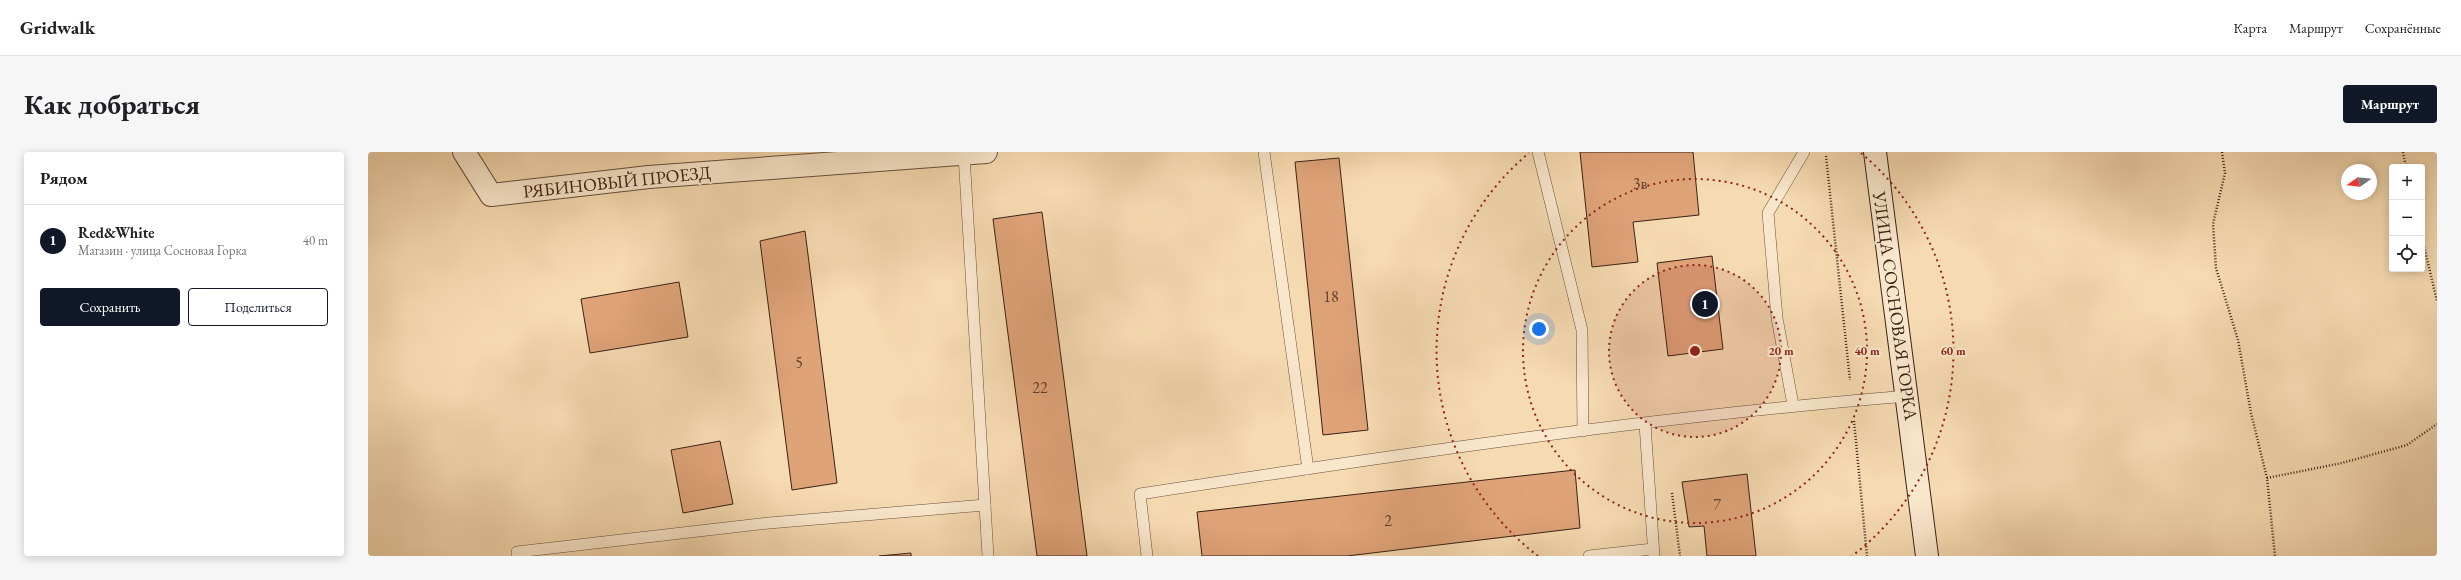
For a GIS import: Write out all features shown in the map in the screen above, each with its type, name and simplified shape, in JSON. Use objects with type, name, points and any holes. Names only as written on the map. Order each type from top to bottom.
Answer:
[{"type":"street","name":"РЯБИНОВЫЙ ПРОЕЗД","points":[[464,152],[491,195],[649,177],[964,155],[986,152]]},
{"type":"street","name":"УЛИЦА СОСНОВАЯ ГОРКА","points":[[1875,152],[1908,396],[1927,556]]},
{"type":"lane","points":[[1264,152],[1308,469]]},
{"type":"lane","points":[[1538,152],[1582,330],[1583,431]]},
{"type":"lane","points":[[1793,405],[1777,318],[1768,213],[1804,152]]},
{"type":"lane","points":[[964,155],[988,556]]},
{"type":"lane","points":[[1146,556],[1140,494],[1583,431],[1793,405],[1908,396]]},
{"type":"lane","points":[[1590,556],[1654,552],[1645,424]]},
{"type":"lane","points":[[517,556],[517,552],[769,523],[984,505]]},
{"type":"path","points":[[1825,152],[1867,556]]},
{"type":"path","points":[[2222,152],[2225,173],[2213,224],[2216,268],[2238,340],[2251,413],[2267,478],[2275,556]]},
{"type":"path","points":[[2403,152],[2405,164]]},
{"type":"path","points":[[2425,251],[2437,301]]},
{"type":"path","points":[[2267,478],[2342,463],[2407,445],[2437,424]]},
{"type":"building","points":[[1580,152],[1693,152],[1699,215],[1633,222],[1638,262],[1592,267]]},
{"type":"building","points":[[1339,158],[1368,430],[1323,435],[1295,162]]},
{"type":"building","points":[[1042,212],[1087,556],[1037,556],[993,219]]},
{"type":"building","points":[[805,231],[837,483],[792,490],[760,241]]},
{"type":"building","points":[[1712,256],[1723,349],[1668,356],[1657,263]]},
{"type":"building","points":[[679,282],[688,337],[590,353],[581,299]]},
{"type":"building","points":[[720,441],[733,504],[683,513],[671,450]]},
{"type":"building","points":[[1575,470],[1580,528],[1347,556],[1202,556],[1197,512]]},
{"type":"building","points":[[1747,474],[1756,556],[1707,556],[1704,526],[1689,527],[1682,482]]},
{"type":"building","points":[[911,553],[911,556],[879,556]]},
{"type":"place","name":"Red&White","points":[[1705,304]]}]
